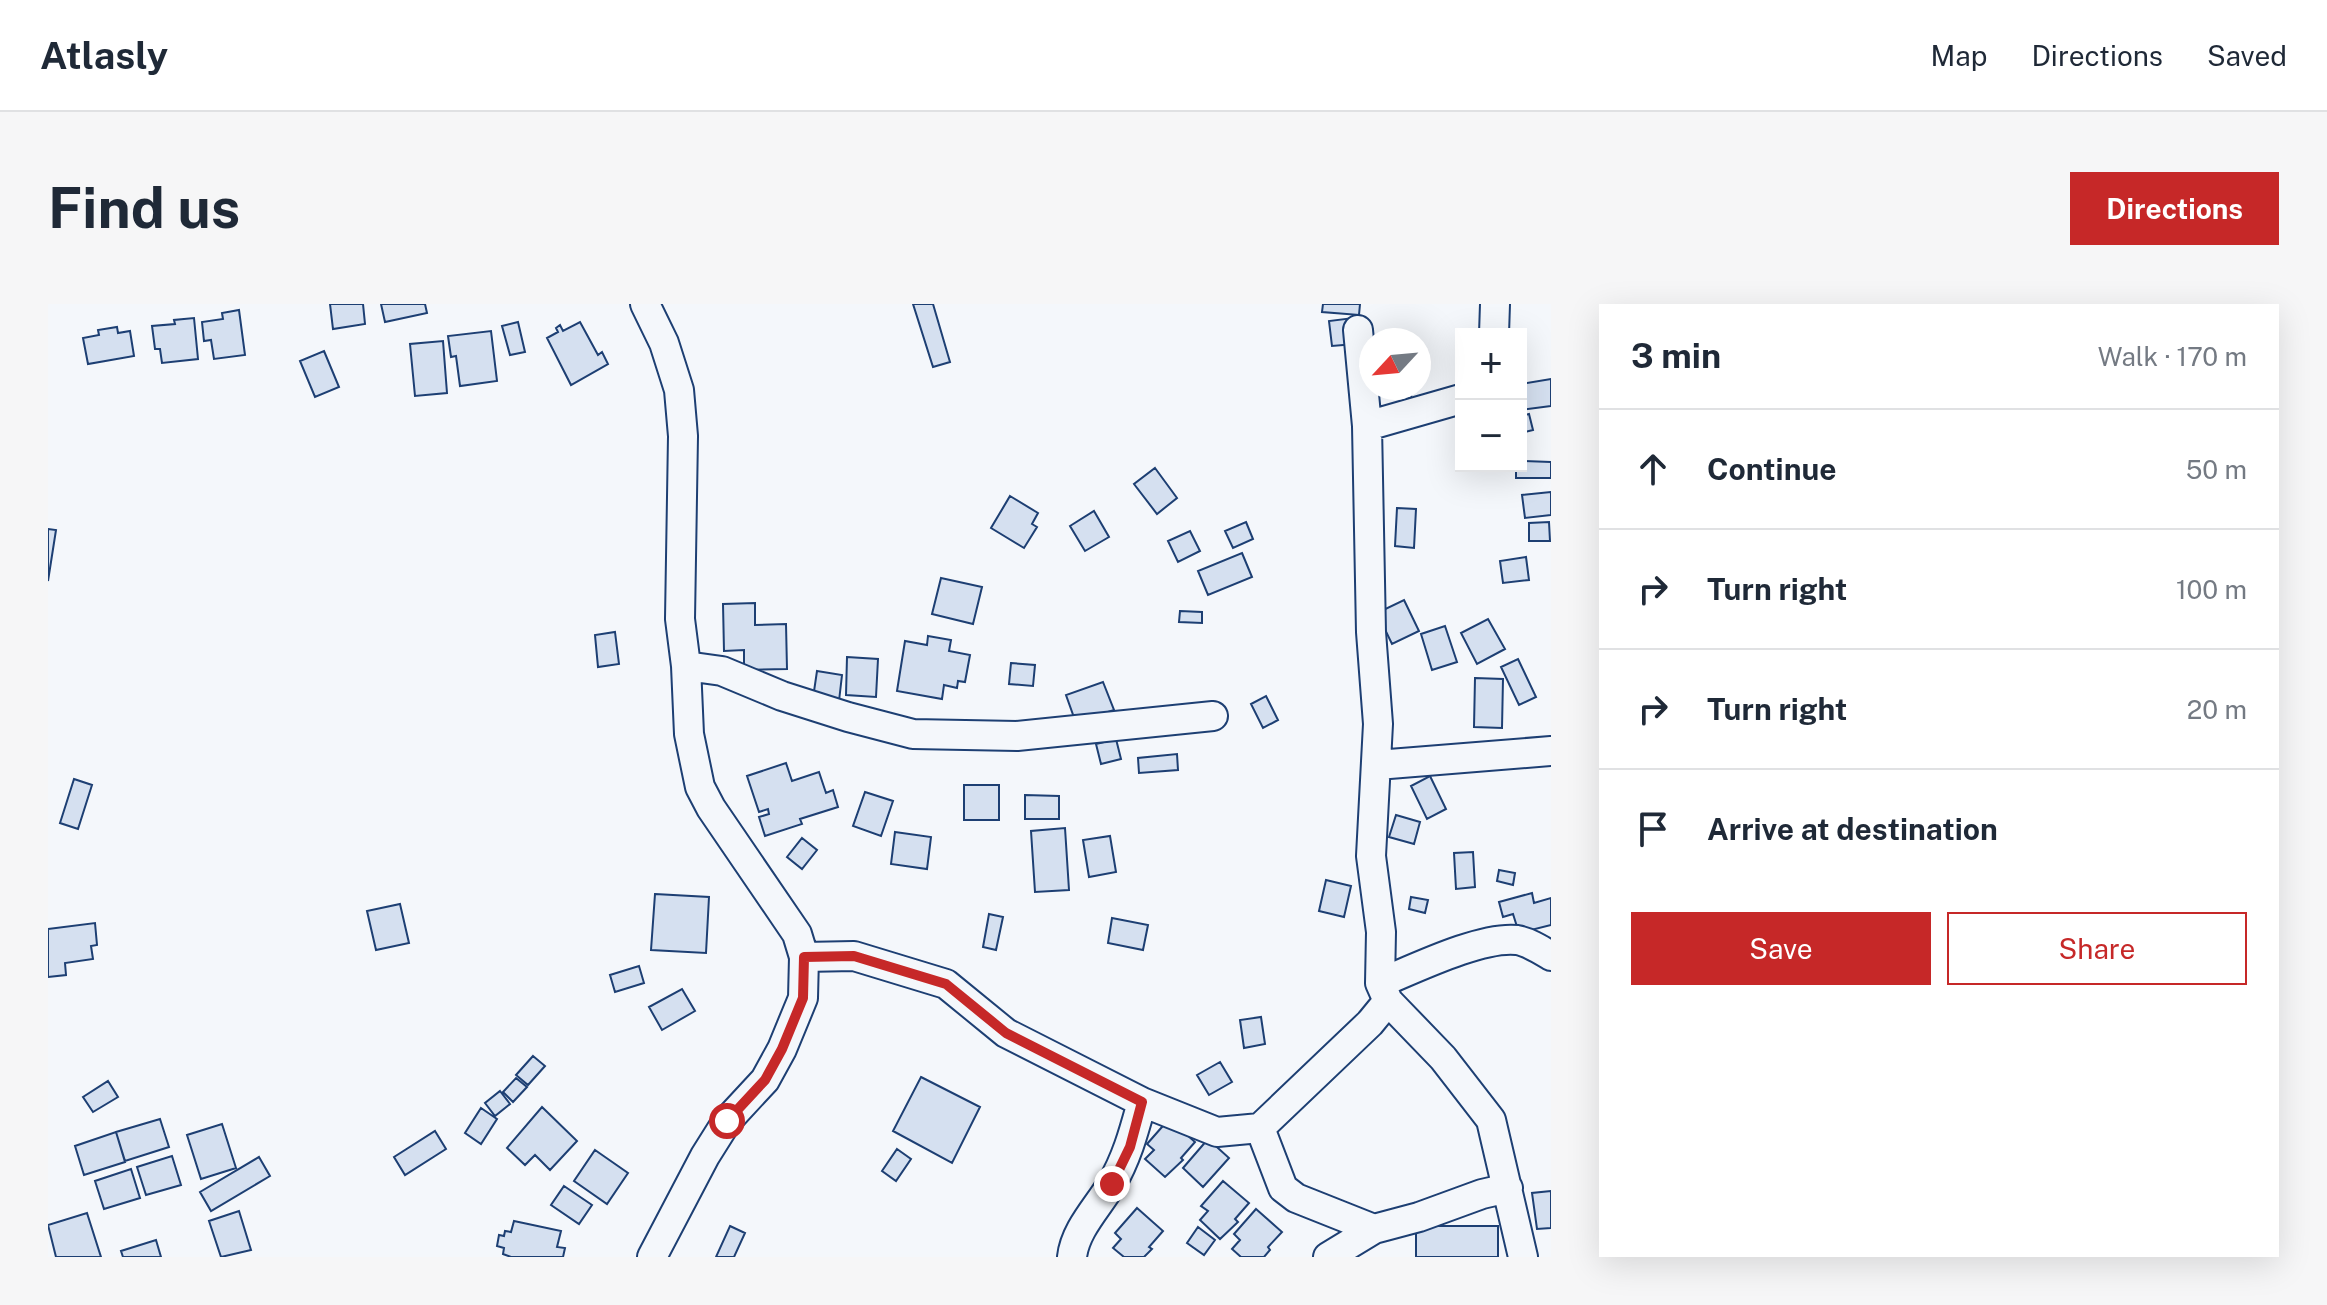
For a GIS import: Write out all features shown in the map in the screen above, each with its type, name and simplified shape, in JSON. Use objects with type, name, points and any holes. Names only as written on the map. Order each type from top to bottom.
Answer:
[{"type":"street","points":[[645,304],[664,343],[679,390],[683,436],[680,619],[689,734],[700,787],[797,934],[804,957],[803,998],[782,1049],[765,1080],[727,1121],[712,1144],[652,1257]]},
{"type":"street","points":[[1494,328],[1495,304]]},
{"type":"street","points":[[804,957],[854,956],[946,984],[1006,1033],[1142,1102],[1217,1132],[1260,1128],[1370,1023],[1384,992],[1381,932],[1371,856],[1378,724],[1371,632],[1367,426],[1358,330]]},
{"type":"street","points":[[1367,426],[1458,400]]},
{"type":"street","points":[[686,666],[722,671],[782,696],[913,734],[1017,736],[1213,716]]},
{"type":"street","points":[[1377,765],[1551,751]]},
{"type":"street","points":[[1384,992],[1473,947],[1503,940],[1519,940],[1551,956]]},
{"type":"street","points":[[1384,992],[1443,1058],[1491,1120],[1523,1257]]},
{"type":"street","points":[[1072,1257],[1074,1243],[1112,1184],[1130,1147],[1142,1102]]},
{"type":"street","points":[[1260,1128],[1283,1188],[1370,1241]]},
{"type":"street","points":[[1328,1257],[1419,1217],[1508,1188]]},
{"type":"building","points":[[330,304],[363,304],[365,324],[333,329]]},
{"type":"building","points":[[381,304],[425,304],[427,313],[385,322]]},
{"type":"building","points":[[913,304],[933,304],[950,362],[933,367]]},
{"type":"building","points":[[1323,304],[1360,304],[1359,315],[1322,312]]},
{"type":"building","points":[[239,310],[245,355],[214,359],[211,340],[204,341],[202,322],[223,319],[222,313]]},
{"type":"building","points":[[194,318],[198,359],[162,363],[160,349],[155,349],[152,326]]},
{"type":"building","points":[[1353,318],[1355,344],[1332,346],[1329,321]]},
{"type":"building","points":[[518,322],[525,352],[510,355],[502,326]]},
{"type":"building","points":[[580,322],[598,355],[602,352],[608,364],[571,385],[547,338],[558,332],[556,328],[560,325],[563,331]]},
{"type":"building","points":[[117,327],[118,333],[130,331],[134,356],[88,364],[83,338],[99,335],[98,330]]},
{"type":"building","points":[[491,331],[497,381],[460,386],[456,356],[451,357],[448,336]]},
{"type":"building","points":[[443,341],[447,393],[415,396],[410,344]]},
{"type":"building","points":[[324,351],[339,387],[315,397],[300,361]]},
{"type":"building","points":[[1551,379],[1551,406],[1527,409],[1527,383]]},
{"type":"building","points":[[1527,414],[1533,430],[1527,432]]},
{"type":"building","points":[[1527,461],[1551,462],[1551,478],[1516,478],[1516,472],[1527,472]]},
{"type":"building","points":[[1155,468],[1177,498],[1157,514],[1134,484]]},
{"type":"building","points":[[1551,492],[1551,515],[1525,518],[1522,495]]},
{"type":"building","points":[[1010,496],[1038,513],[1032,524],[1037,527],[1024,548],[991,528]]},
{"type":"building","points":[[1397,508],[1416,509],[1414,548],[1395,546]]},
{"type":"building","points":[[1094,511],[1109,537],[1085,551],[1070,526]]},
{"type":"building","points":[[1246,522],[1253,539],[1233,548],[1225,531]]},
{"type":"building","points":[[1549,522],[1550,541],[1529,541],[1529,523]]},
{"type":"building","points":[[48,529],[56,530],[48,581]]},
{"type":"building","points":[[1190,531],[1200,551],[1178,562],[1168,541]]},
{"type":"building","points":[[1242,553],[1252,577],[1208,595],[1198,571]]},
{"type":"building","points":[[1526,557],[1529,580],[1503,583],[1500,561]]},
{"type":"building","points":[[941,578],[982,587],[973,624],[932,614]]},
{"type":"building","points":[[1404,600],[1419,631],[1392,644],[1377,613]]},
{"type":"building","points":[[755,603],[755,625],[786,624],[787,669],[744,670],[744,650],[724,651],[723,604]]},
{"type":"building","points":[[1180,611],[1202,612],[1202,623],[1179,622]]},
{"type":"building","points":[[1488,619],[1505,649],[1477,664],[1461,633]]},
{"type":"building","points":[[1445,626],[1457,662],[1432,670],[1421,634]]},
{"type":"building","points":[[615,632],[619,664],[598,667],[595,635]]},
{"type":"building","points":[[928,636],[951,640],[949,651],[970,655],[965,682],[958,681],[957,688],[944,685],[942,699],[897,691],[905,641],[927,645]]},
{"type":"building","points":[[847,657],[878,659],[876,697],[846,695]]},
{"type":"building","points":[[1518,659],[1536,697],[1519,705],[1501,667]]},
{"type":"building","points":[[1011,663],[1035,665],[1033,686],[1009,684]]},
{"type":"building","points":[[817,671],[842,675],[839,701],[813,698]]},
{"type":"building","points":[[1475,678],[1503,679],[1502,728],[1474,727]]},
{"type":"building","points":[[1103,682],[1114,710],[1076,723],[1066,695]]},
{"type":"building","points":[[1266,696],[1278,720],[1263,728],[1251,704]]},
{"type":"building","points":[[1116,739],[1121,759],[1101,764],[1096,744]]},
{"type":"building","points":[[1177,754],[1178,770],[1139,773],[1138,758]]},
{"type":"building","points":[[786,763],[792,781],[819,772],[826,793],[833,790],[838,807],[800,819],[802,824],[765,836],[759,817],[769,814],[768,809],[759,812],[747,776]]},
{"type":"building","points":[[1430,776],[1446,809],[1427,819],[1411,786]]},
{"type":"building","points":[[74,779],[92,785],[78,829],[60,823]]},
{"type":"building","points":[[964,785],[999,785],[999,820],[964,820]]},
{"type":"building","points":[[865,792],[893,801],[881,836],[853,826]]},
{"type":"building","points":[[1025,795],[1059,796],[1059,819],[1025,819]]},
{"type":"building","points":[[1396,815],[1420,822],[1414,844],[1389,837]]},
{"type":"building","points":[[1065,828],[1069,890],[1035,892],[1031,831]]},
{"type":"building","points":[[895,832],[931,837],[927,869],[891,864]]},
{"type":"building","points":[[1110,836],[1116,872],[1089,877],[1083,840]]},
{"type":"building","points":[[802,838],[817,850],[802,869],[787,857]]},
{"type":"building","points":[[1473,852],[1475,887],[1456,889],[1454,853]]},
{"type":"building","points":[[1499,870],[1515,873],[1513,885],[1497,881]]},
{"type":"building","points":[[1326,880],[1351,886],[1344,917],[1319,911]]},
{"type":"building","points":[[1532,893],[1534,903],[1551,898],[1551,925],[1519,933],[1513,914],[1503,917],[1499,902]]},
{"type":"building","points":[[655,894],[709,897],[706,953],[651,950]]},
{"type":"building","points":[[1411,897],[1428,900],[1425,913],[1409,909]]},
{"type":"building","points":[[400,904],[409,943],[376,950],[367,911]]},
{"type":"building","points":[[989,914],[1003,917],[996,950],[983,947]]},
{"type":"building","points":[[1112,918],[1148,925],[1143,950],[1108,943]]},
{"type":"building","points":[[95,923],[97,945],[91,946],[93,959],[65,963],[66,975],[48,977],[48,929]]},
{"type":"building","points":[[639,966],[644,983],[615,992],[610,975]]},
{"type":"building","points":[[682,989],[695,1011],[662,1030],[649,1007]]},
{"type":"building","points":[[1261,1017],[1265,1044],[1244,1048],[1240,1020]]},
{"type":"building","points":[[533,1056],[545,1066],[528,1085],[516,1075]]},
{"type":"building","points":[[1220,1062],[1232,1082],[1209,1095],[1197,1075]]},
{"type":"building","points":[[921,1077],[980,1107],[952,1163],[893,1131]]},
{"type":"building","points":[[516,1078],[527,1087],[513,1102],[503,1092]]},
{"type":"building","points":[[108,1081],[118,1097],[93,1112],[83,1097]]},
{"type":"building","points":[[500,1091],[510,1104],[495,1116],[485,1103]]},
{"type":"building","points":[[542,1107],[577,1141],[550,1170],[535,1155],[525,1165],[507,1148]]},
{"type":"building","points":[[481,1108],[497,1119],[481,1144],[465,1133]]},
{"type":"building","points":[[160,1119],[169,1147],[125,1161],[116,1132]]},
{"type":"building","points":[[1169,1119],[1195,1142],[1181,1158],[1183,1160],[1165,1177],[1145,1159],[1154,1150],[1147,1144]]},
{"type":"building","points":[[222,1124],[236,1168],[201,1179],[187,1135]]},
{"type":"building","points":[[435,1131],[446,1149],[405,1175],[394,1157]]},
{"type":"building","points":[[116,1132],[125,1162],[84,1175],[75,1146]]},
{"type":"building","points":[[1208,1139],[1229,1158],[1203,1187],[1183,1168]]},
{"type":"building","points":[[897,1149],[911,1159],[896,1181],[882,1171]]},
{"type":"building","points":[[595,1150],[628,1173],[607,1204],[574,1181]]},
{"type":"building","points":[[172,1156],[181,1185],[146,1195],[137,1167]]},
{"type":"building","points":[[259,1157],[270,1176],[211,1211],[200,1192]]},
{"type":"building","points":[[131,1169],[140,1198],[104,1209],[95,1181]]},
{"type":"building","points":[[1223,1181],[1249,1203],[1235,1219],[1238,1222],[1220,1239],[1200,1220],[1208,1211],[1201,1206]]},
{"type":"building","points":[[564,1186],[592,1205],[579,1224],[551,1205]]},
{"type":"building","points":[[1551,1191],[1551,1228],[1537,1229],[1532,1193]]},
{"type":"building","points":[[1137,1208],[1163,1231],[1144,1257],[1124,1257],[1113,1248],[1121,1239],[1115,1233]]},
{"type":"building","points":[[1256,1209],[1282,1232],[1268,1247],[1270,1250],[1264,1257],[1241,1257],[1232,1249],[1240,1240],[1234,1234]]},
{"type":"building","points":[[239,1211],[251,1250],[221,1257],[209,1221]]},
{"type":"building","points":[[87,1213],[101,1257],[56,1257],[48,1225]]},
{"type":"building","points":[[514,1221],[561,1231],[557,1247],[565,1248],[563,1257],[511,1257],[503,1254],[504,1248],[497,1246],[499,1235],[504,1236],[505,1231],[511,1232]]},
{"type":"building","points":[[730,1226],[745,1233],[734,1257],[716,1257]]},
{"type":"building","points":[[1416,1226],[1498,1226],[1498,1257],[1416,1257]]},
{"type":"building","points":[[1198,1227],[1215,1240],[1204,1255],[1187,1243]]},
{"type":"building","points":[[156,1240],[161,1257],[123,1257],[121,1251]]},
{"type":"route","points":[[727,1121],[765,1080],[782,1049],[803,998],[804,957],[854,956],[946,984],[1006,1033],[1142,1102],[1130,1147],[1112,1184]]}]
